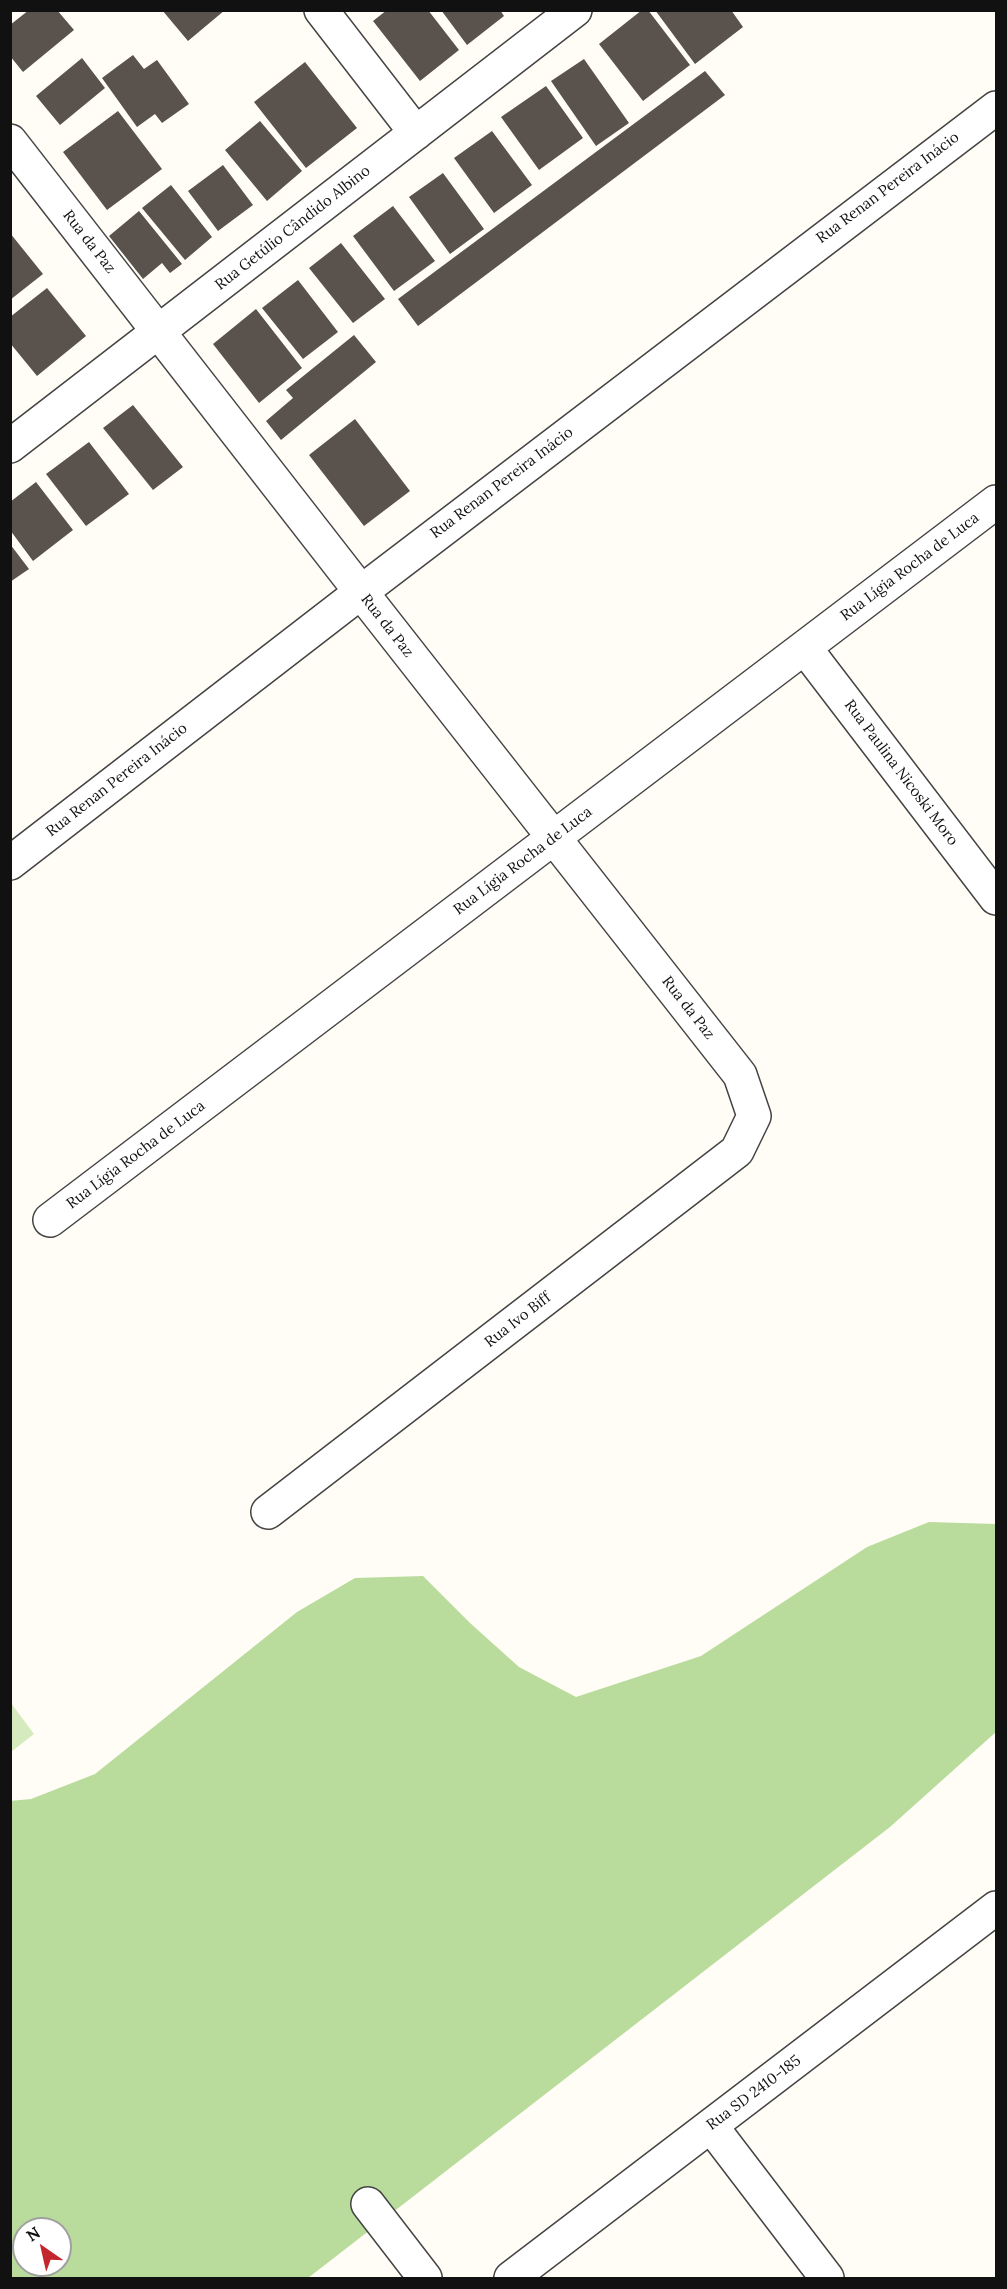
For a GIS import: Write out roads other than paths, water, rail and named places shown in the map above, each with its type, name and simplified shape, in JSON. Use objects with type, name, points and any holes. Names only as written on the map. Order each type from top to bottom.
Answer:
[{"type":"street","points":[[321,10],[416,134]]},
{"type":"street","name":"Rua Getúlio Cândido Albino","points":[[10,446],[575,10]]},
{"type":"street","name":"Rua Renan Pereira Inácio","points":[[10,863],[996,108]]},
{"type":"street","name":"Rua da Paz","points":[[10,141],[740,1075],[754,1116]]},
{"type":"street","name":"Rua Lígia Rocha de Luca","points":[[50,1220],[996,502]]},
{"type":"street","name":"Rua Paulina Nicoski Moro","points":[[805,648],[996,898]]},
{"type":"street","name":"Rua Ivo Biff","points":[[268,1512],[737,1151],[754,1116]]},
{"type":"street","name":"Rua SD 2410-185","points":[[511,2278],[711,2126],[993,1920]]},
{"type":"street","points":[[711,2126],[827,2278]]},
{"type":"street","points":[[368,2204],[424,2278]]}]
